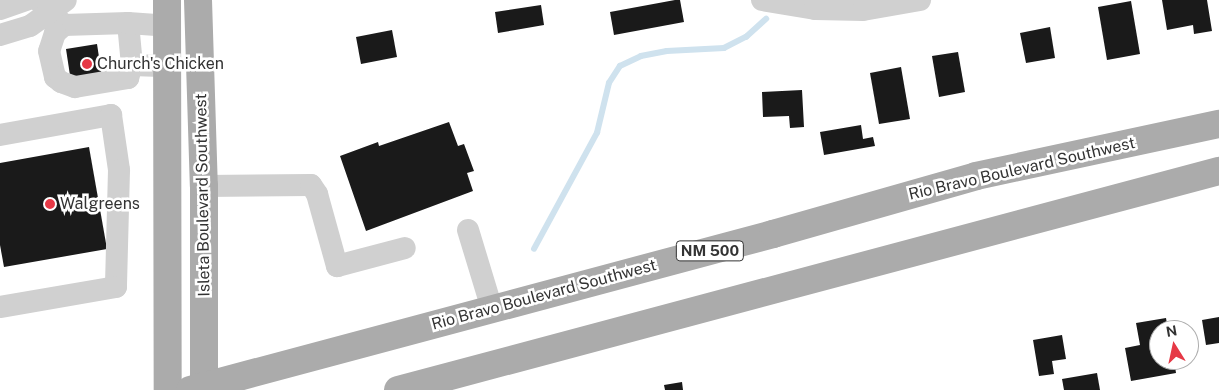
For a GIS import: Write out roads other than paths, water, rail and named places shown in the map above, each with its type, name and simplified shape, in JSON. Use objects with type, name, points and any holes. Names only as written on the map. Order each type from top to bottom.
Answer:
[{"type":"main road","name":"Isleta Boulevard Southwest","points":[[198,0],[204,186],[199,389]]},
{"type":"main road","name":"Isleta Boulevard Southwest","points":[[167,13],[170,351],[168,390]]},
{"type":"main road","name":"Rio Bravo Boulevard Southwest","points":[[199,389],[976,176],[1219,124]]},
{"type":"main road","points":[[398,390],[1219,171]]},
{"type":"main road","points":[[418,390],[451,377]]},
{"type":"street","points":[[0,8],[26,0]]},
{"type":"street","points":[[762,0],[815,9],[863,10],[920,0]]},
{"type":"street","points":[[54,9],[55,33],[48,51],[55,77],[61,82],[75,87],[128,78],[132,65],[128,23]]},
{"type":"street","points":[[0,35],[30,26],[54,9],[128,23],[167,13]]},
{"type":"street","points":[[132,65],[168,66]]},
{"type":"street","points":[[0,136],[111,116],[119,170],[116,287],[0,307]]},
{"type":"street","points":[[204,186],[311,185],[317,194],[337,266],[405,248]]},
{"type":"street","points":[[468,230],[492,309]]},
{"type":"waterway","points":[[534,249],[597,133],[609,83],[620,66],[641,56],[667,51],[724,48],[746,37],[766,19]]},
{"type":"place","name":"Church's Chicken","points":[[87,64]]},
{"type":"place","name":"Walgreens","points":[[50,204]]}]
